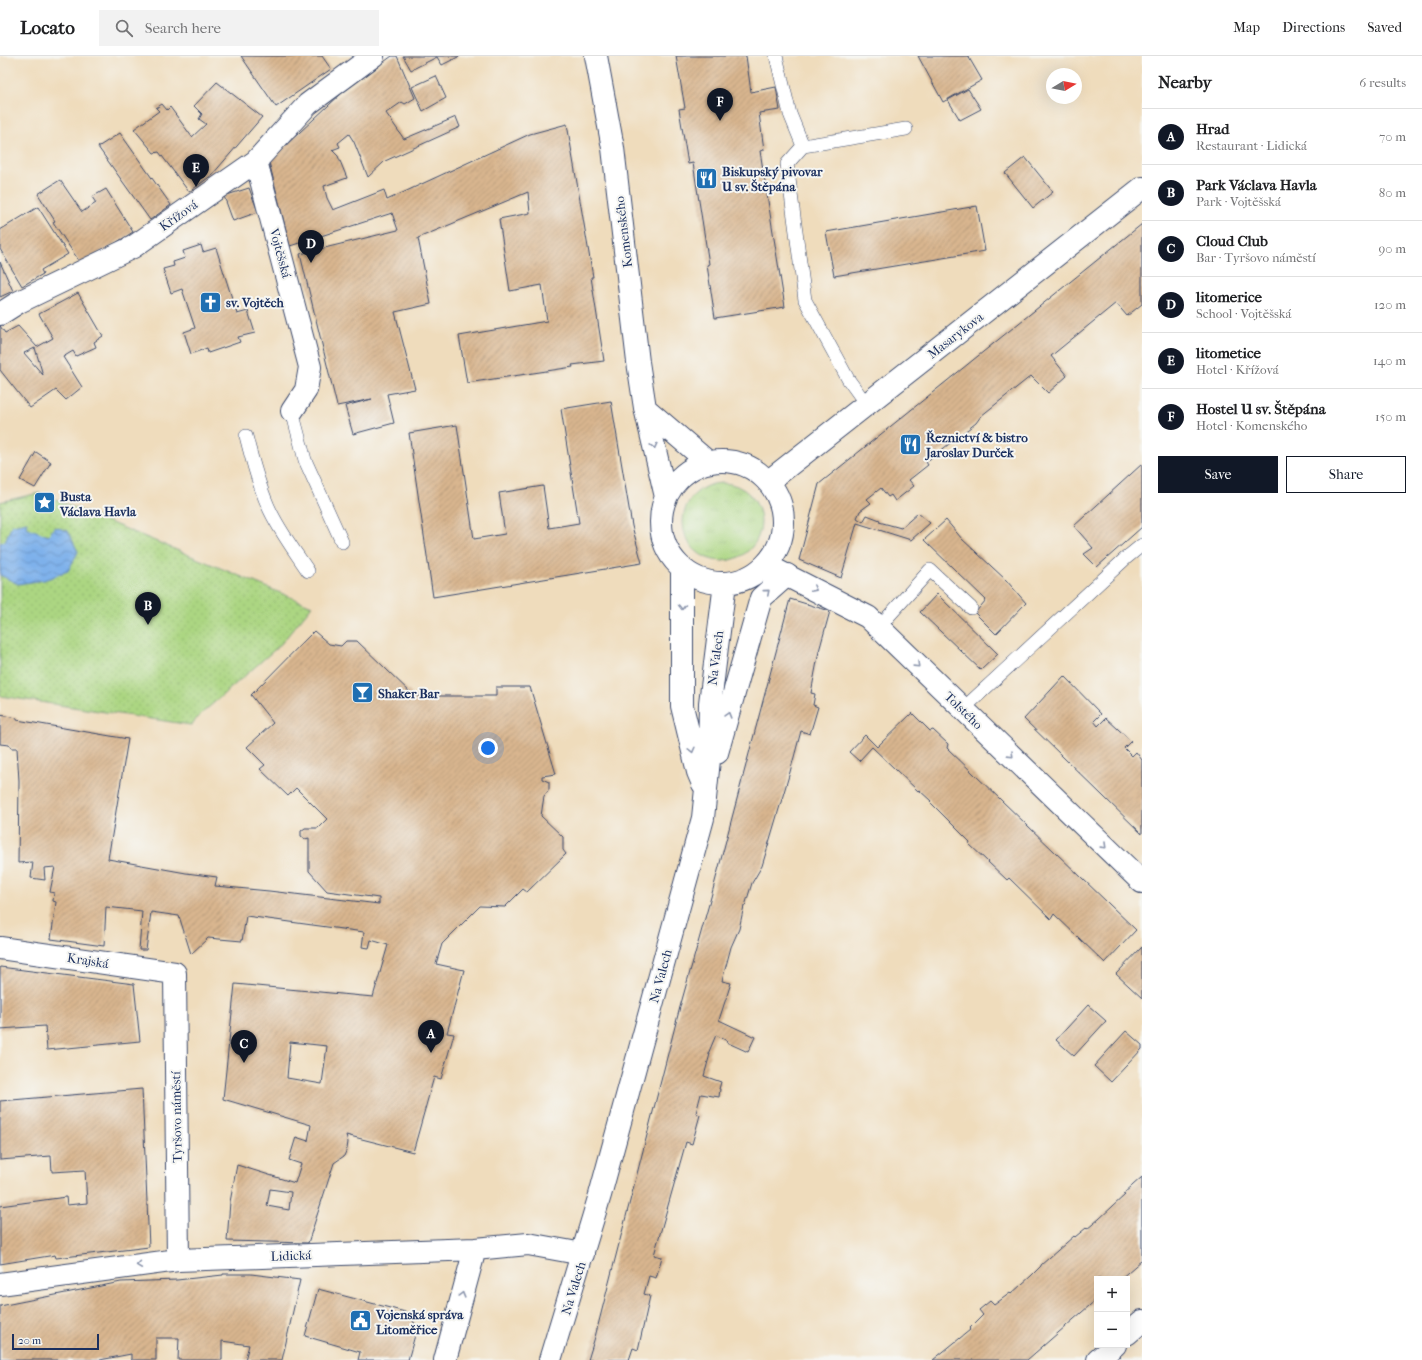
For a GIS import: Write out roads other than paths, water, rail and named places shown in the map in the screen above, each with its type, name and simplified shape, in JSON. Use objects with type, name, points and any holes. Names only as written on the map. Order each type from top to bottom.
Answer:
[{"type":"street","name":"Křížová","points":[[0,314],[19,302],[133,247],[256,161],[308,104],[372,56]]},
{"type":"street","name":"Komenského","points":[[596,56],[613,148],[644,408],[666,497]]},
{"type":"street","name":"Vojtěšská","points":[[256,161],[310,367],[306,390],[292,411]]},
{"type":"street","name":"Masarykova","points":[[769,481],[1142,188]]},
{"type":"street","points":[[644,408],[708,462]]},
{"type":"street","points":[[720,460],[746,465],[769,481],[782,506],[783,533],[773,556],[766,565],[757,572],[736,582],[713,583],[691,575],[674,560],[663,540],[660,518],[666,497],[677,479],[698,465],[720,460]]},
{"type":"street","name":"Tolstého","points":[[766,565],[868,617],[1142,882]]},
{"type":"street","points":[[682,568],[682,706],[698,772],[706,793]]},
{"type":"street","points":[[706,793],[761,598],[787,575]]},
{"type":"street","name":"Na Valech","points":[[550,1360],[583,1254],[703,818],[710,760],[710,702],[725,583]]},
{"type":"street","name":"Krajská","points":[[0,948],[175,973]]},
{"type":"street","name":"Tyršovo náměstí","points":[[175,973],[178,1260]]},
{"type":"street","name":"Lidická","points":[[0,1284],[178,1260],[475,1249],[528,1244],[583,1254]]},
{"type":"street","points":[[445,1360],[475,1249]]},
{"type":"street","points":[[1130,1331],[1142,1321]]},
{"type":"street","points":[[1098,1360],[1112,1348]]},
{"type":"lane","points":[[776,56],[790,114],[803,146]]},
{"type":"lane","points":[[866,404],[848,379],[805,300],[787,164],[803,146],[906,129]]},
{"type":"lane","points":[[292,411],[305,460],[342,542]]},
{"type":"lane","points":[[246,436],[255,472],[269,507],[287,540],[308,571]]},
{"type":"lane","points":[[963,709],[1126,558],[1142,545]]},
{"type":"lane","points":[[878,628],[930,570],[971,608]]},
{"type":"water","points":[[27,522],[26,527],[48,536],[55,527],[68,531],[78,552],[68,571],[44,580],[18,584],[0,575],[0,543],[5,541],[12,525]]},
{"type":"place","name":"Hostel U sv. Štěpána","points":[[720,121]]},
{"type":"place","name":"Biskupský pivovar U sv. Štěpána","points":[[706,178]]},
{"type":"place","name":"litometice","points":[[196,187]]},
{"type":"place","name":"litomerice","points":[[311,263]]},
{"type":"place","name":"sv. Vojtěch","points":[[210,302]]},
{"type":"place","name":"Řeznictví & bistro Jaroslav Durček","points":[[911,444]]},
{"type":"place","name":"Busta Václava Havla","points":[[44,503]]},
{"type":"place","name":"Park Václava Havla","points":[[148,625]]},
{"type":"place","name":"Shaker Bar","points":[[362,693]]},
{"type":"place","name":"Hrad","points":[[431,1053]]},
{"type":"place","name":"Cloud Club","points":[[244,1063]]},
{"type":"place","name":"Vojenská správa Litoměřice","points":[[361,1321]]}]
